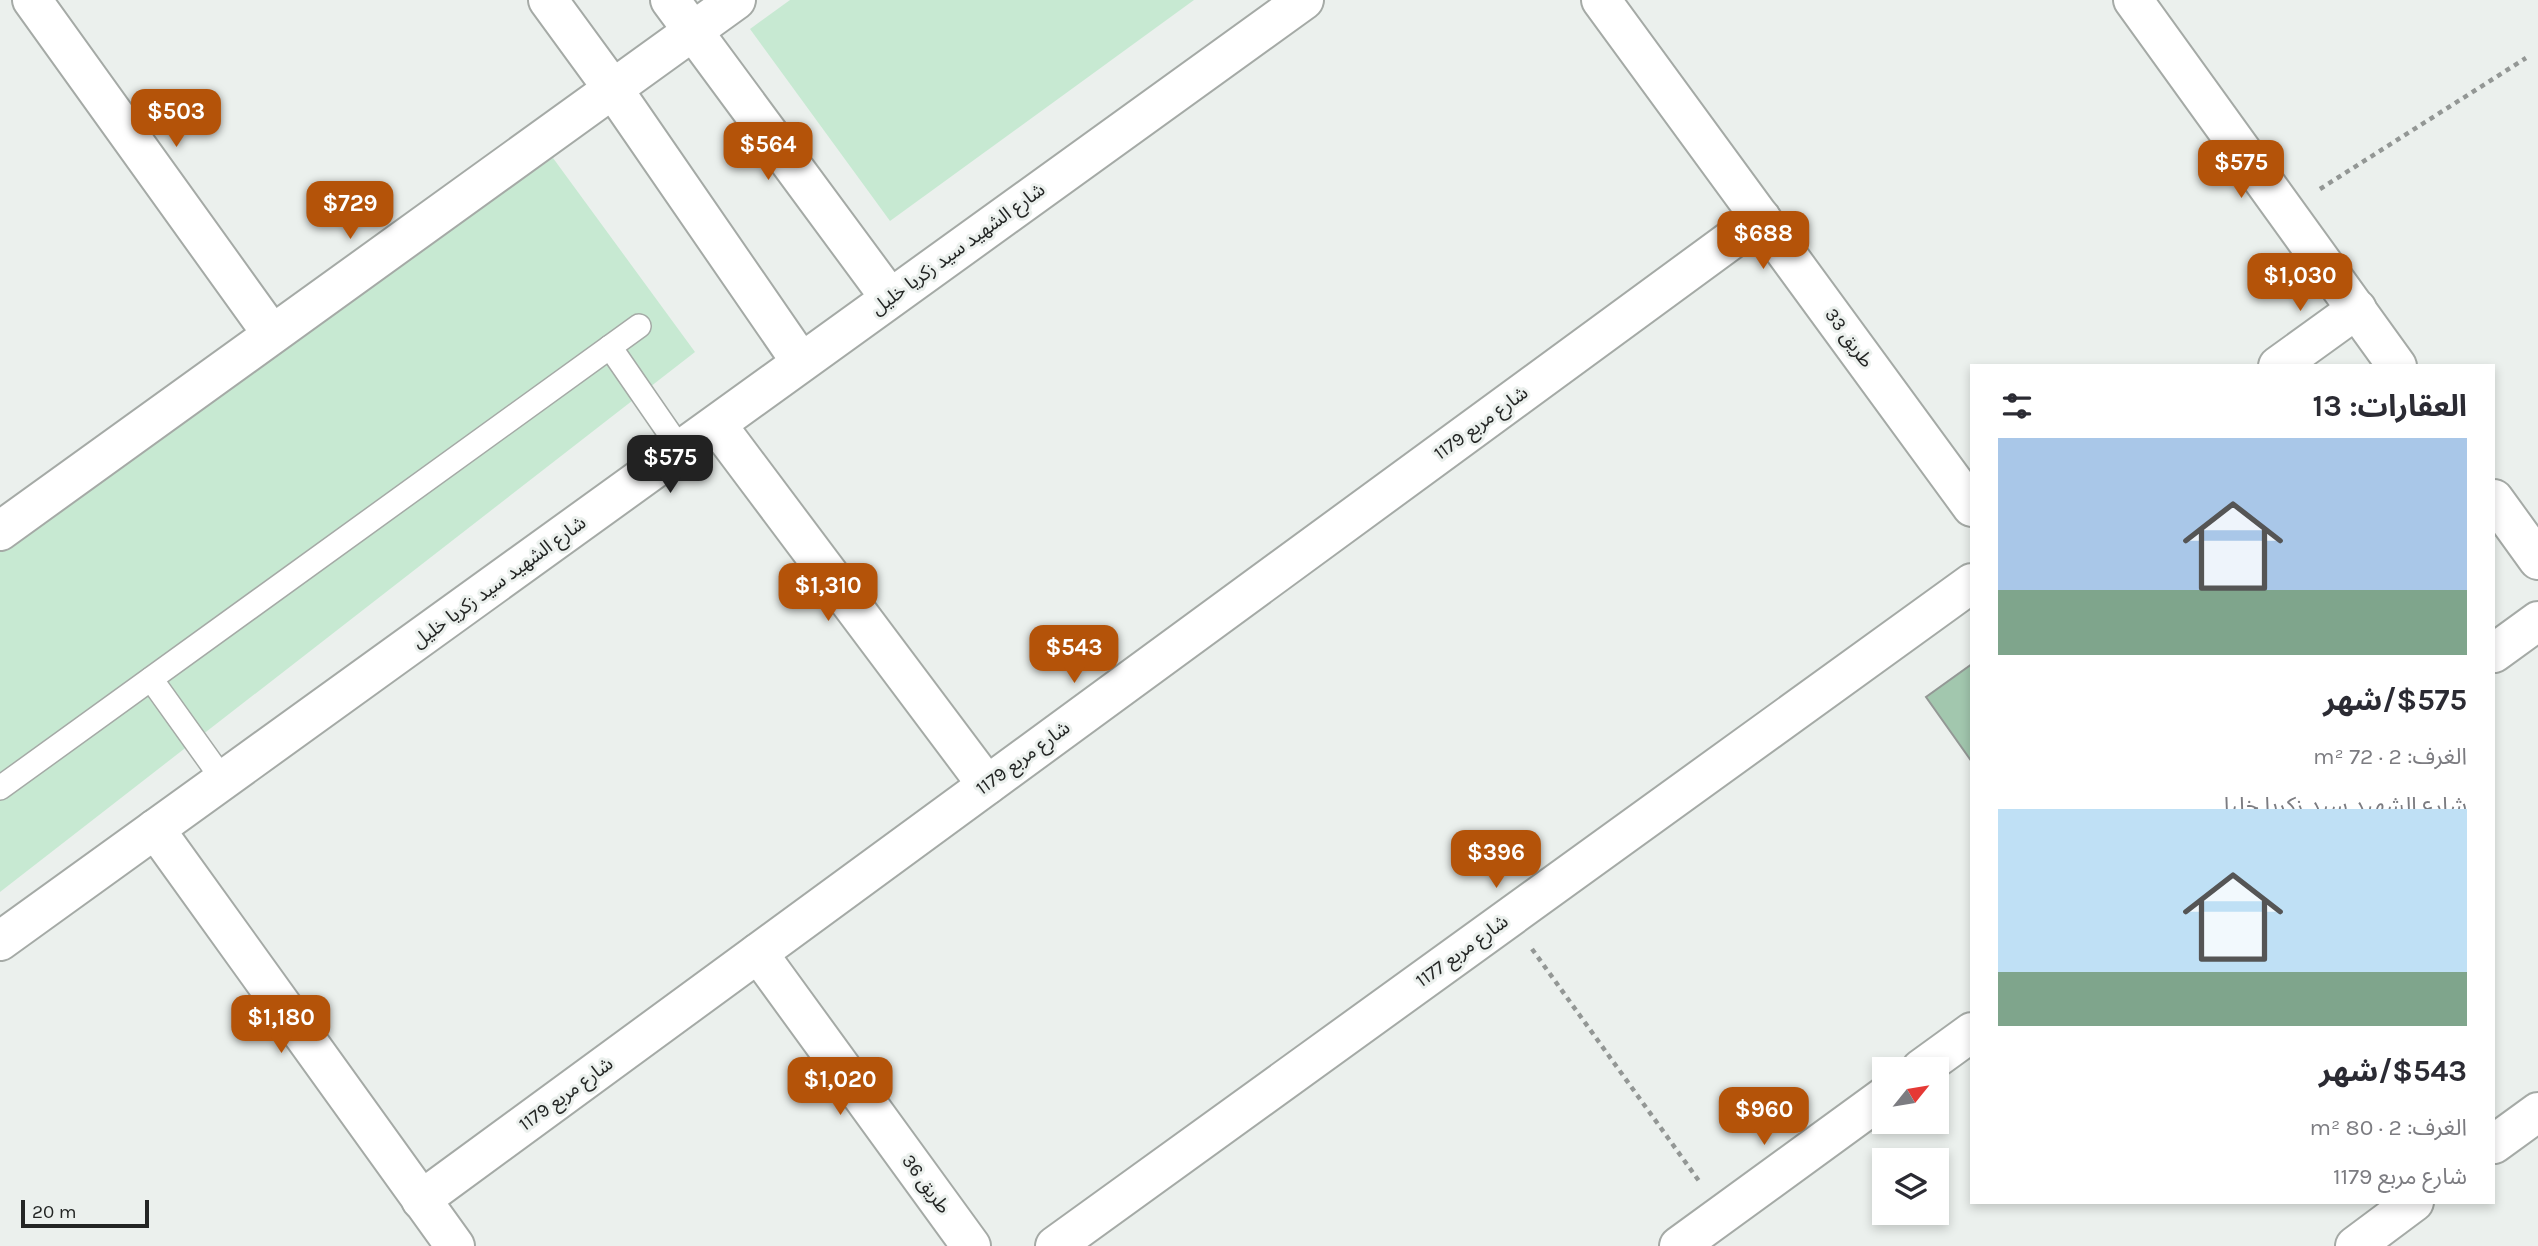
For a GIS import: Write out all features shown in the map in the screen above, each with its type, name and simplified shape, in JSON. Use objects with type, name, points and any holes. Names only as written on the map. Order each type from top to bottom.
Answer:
[{"type":"street","points":[[32,0],[272,334]]},
{"type":"street","points":[[548,0],[613,89],[801,362]]},
{"type":"street","points":[[670,0],[890,298]]},
{"type":"street","points":[[0,531],[736,0]]},
{"type":"street","name":"شارع الشهيد سيد زكريا خليل","points":[[0,942],[1304,0]]},
{"type":"street","name":"طريق 33","points":[[1601,0],[1970,504]]},
{"type":"street","points":[[2133,0],[2397,364]]},
{"type":"street","name":"شارع مربع 1179","points":[[421,1200],[1761,218]]},
{"type":"street","points":[[2281,364],[2357,309]]},
{"type":"street","points":[[716,425],[987,785]]},
{"type":"street","points":[[2495,500],[2538,560]]},
{"type":"street","name":"شارع مربع 1177","points":[[1055,1246],[1970,584]]},
{"type":"street","points":[[2495,652],[2538,621]]},
{"type":"street","points":[[155,829],[455,1246]]},
{"type":"street","name":"طريق 36","points":[[758,953],[971,1246]]},
{"type":"street","points":[[1938,1057],[1970,1033]]},
{"type":"street","points":[[1679,1246],[1872,1105]]},
{"type":"street","points":[[2495,1143],[2538,1112]]},
{"type":"street","points":[[2355,1246],[2411,1204]]},
{"type":"lane","points":[[0,788],[639,326]]},
{"type":"lane","points":[[610,347],[681,450]]},
{"type":"lane","points":[[151,679],[224,781]]},
{"type":"path","points":[[2286,211],[2526,58]]},
{"type":"path","points":[[1509,917],[1723,1214]]},
{"type":"green space","points":[[790,0],[1194,0],[890,221],[750,29]]},
{"type":"green space","points":[[553,158],[695,352],[0,892],[0,539]]},
{"type":"building","points":[[1970,665],[1970,759],[1926,697]]}]
